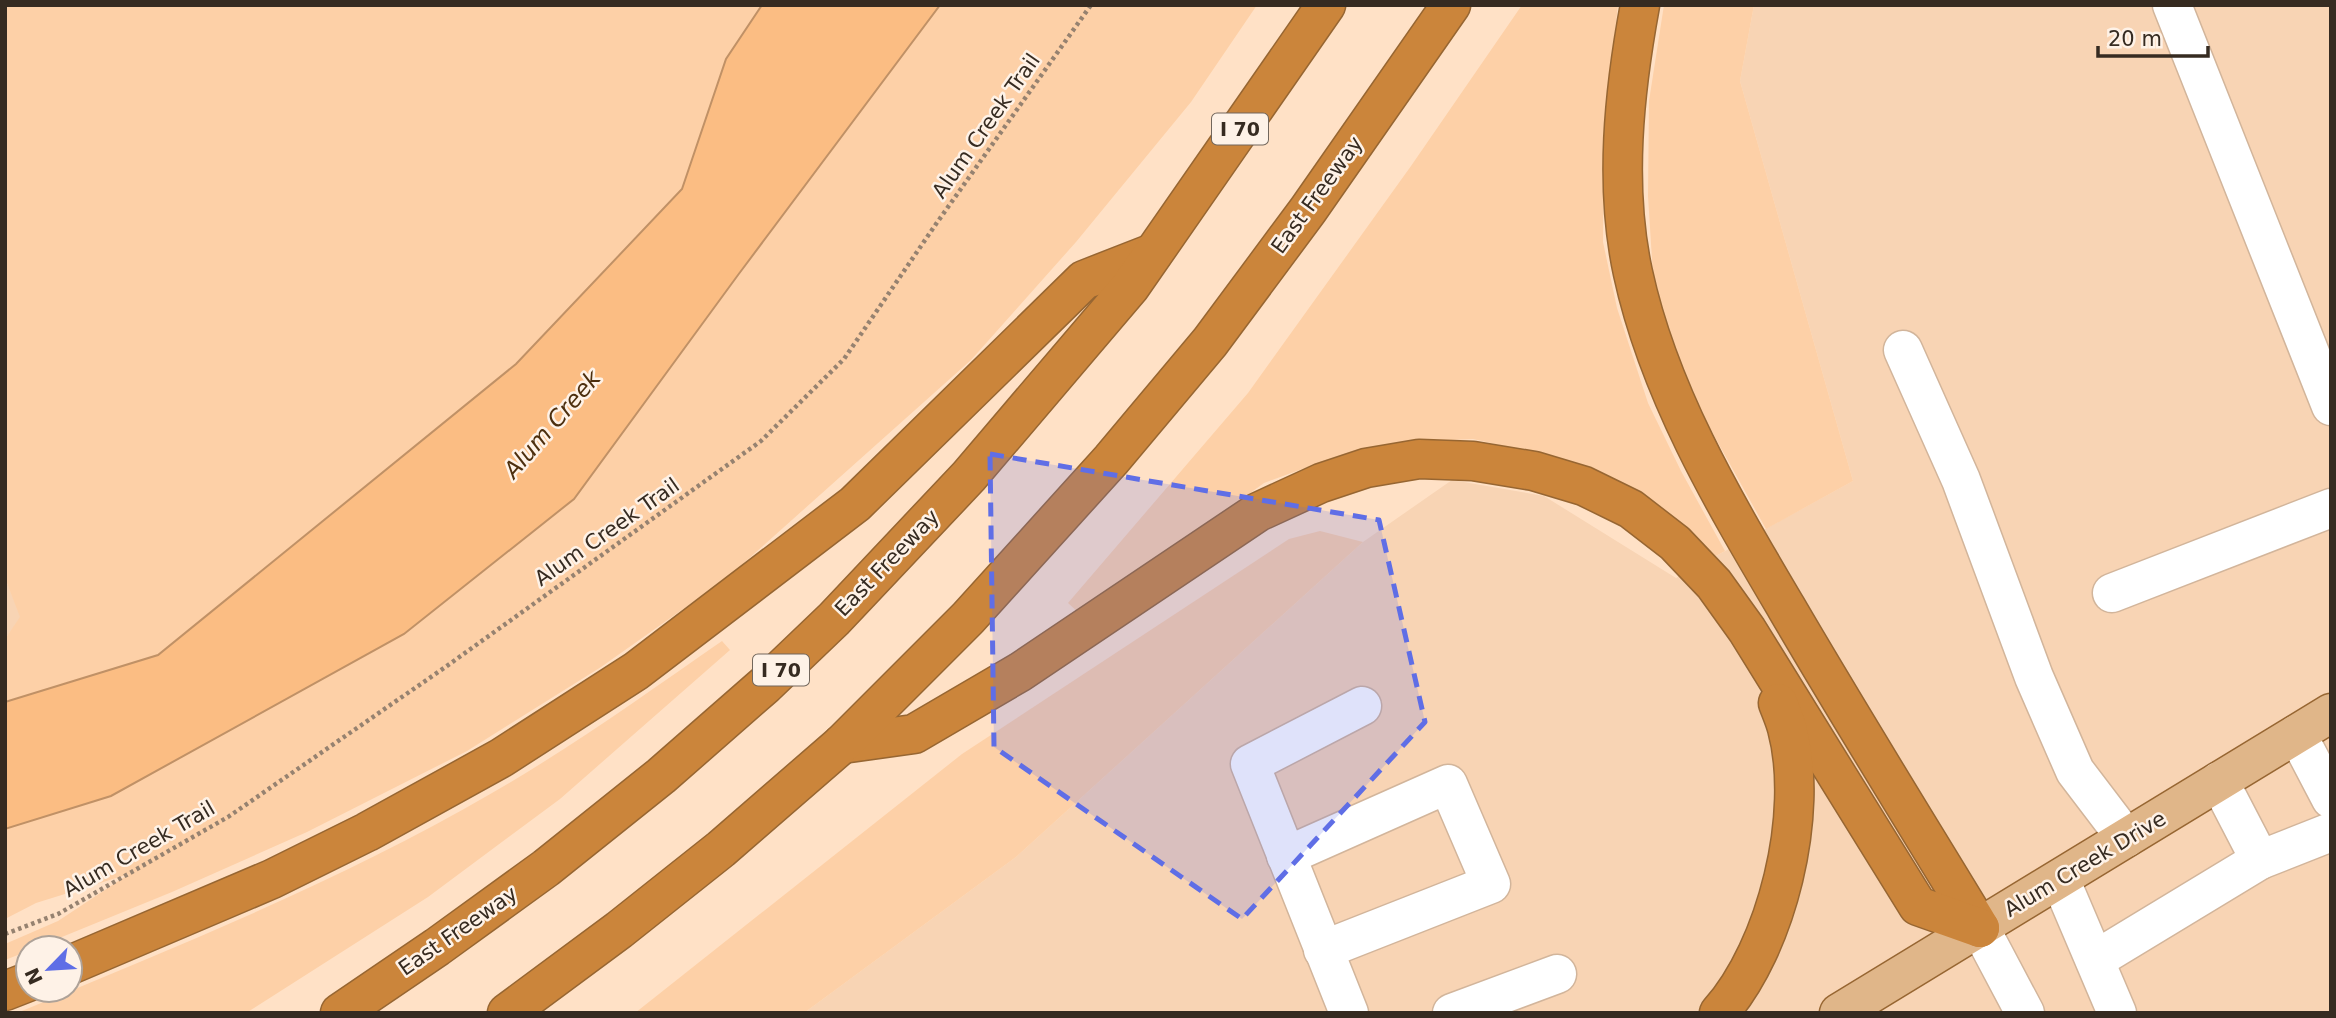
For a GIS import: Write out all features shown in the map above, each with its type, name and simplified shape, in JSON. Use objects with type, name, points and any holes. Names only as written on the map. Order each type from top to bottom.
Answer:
[{"type":"highway","name":"East Freeway","points":[[340,1013],[546,868],[660,776],[765,685],[902,549],[969,476],[1121,296],[1326,5]]},
{"type":"highway","name":"East Freeway","points":[[507,1013],[619,930],[721,849],[842,744],[968,618],[1111,460],[1210,342],[1308,210],[1451,5]]},
{"type":"highway","points":[[1640,5],[1627,88],[1622,172],[1633,272],[1659,360],[1694,441],[1736,521],[1849,714],[1980,928]]},
{"type":"highway","points":[[84,959],[272,880],[367,832],[501,758],[636,671],[855,504],[1084,281],[1153,253]]},
{"type":"highway","points":[[842,744],[915,734],[1020,672],[1258,512],[1321,483],[1366,468],[1419,459],[1473,461],[1534,471],[1584,486],[1631,509],[1675,544],[1714,584],[1747,630],[1918,906],[1980,928]]},
{"type":"highway","points":[[1719,1013],[1754,962],[1777,904],[1792,836],[1795,783],[1788,729],[1747,630]]},
{"type":"main road","name":"Alum Creek Drive","points":[[1839,1013],[2331,713]]},
{"type":"lane","points":[[2172,5],[2331,406]]},
{"type":"lane","points":[[1903,350],[1961,480],[2034,677],[2075,771],[2126,838]]},
{"type":"lane","points":[[2112,593],[2331,508]]},
{"type":"lane","points":[[1349,1013],[1250,764],[1362,706]]},
{"type":"lane","points":[[2297,734],[2331,799]]},
{"type":"lane","points":[[2220,781],[2259,860]]},
{"type":"lane","points":[[1286,856],[1448,784],[1490,884],[1323,950]]},
{"type":"lane","points":[[2095,960],[2259,860],[2331,832]]},
{"type":"lane","points":[[2060,879],[2117,1013]]},
{"type":"lane","points":[[1980,928],[2025,1013]]},
{"type":"lane","points":[[1452,1013],[1557,974]]},
{"type":"path","name":"Alum Creek Trail","points":[[5,934],[58,914],[228,817],[444,668],[761,441],[844,359],[1090,5]]},
{"type":"highlighted area","points":[[990,454],[1379,520],[1425,722],[1242,919],[994,747]]},
{"type":"shaded area","points":[[5,5],[762,5],[726,59],[682,189],[516,364],[158,655],[5,702],[5,639],[20,617],[5,578]]},
{"type":"shaded area","points":[[940,5],[1257,5],[1191,102],[1076,242],[971,360],[727,578],[601,667],[467,751],[307,832],[69,934],[28,934],[58,921],[129,874],[36,903],[5,919],[5,829],[111,796],[404,634],[574,499]]},
{"type":"shaded area","points":[[1522,5],[1618,5],[1604,126],[1603,242],[1617,308],[1648,403],[1681,471],[1725,551],[1714,557],[1549,456],[1473,439],[1407,442],[1338,456],[1264,483],[1081,615],[1068,603],[1248,393],[1411,166]]},
{"type":"shaded area","points":[[1664,5],[1754,5],[1740,81],[1853,481],[1766,529],[1697,405],[1665,331],[1653,275],[1648,196],[1649,101]]},
{"type":"shaded area","points":[[1754,5],[2331,5],[2331,1013],[804,1013],[1016,857],[1363,542],[1452,480],[1544,496],[1676,578],[1853,481],[1740,81]]},
{"type":"shaded area","points":[[1320,531],[1363,542],[1016,857],[804,1013],[635,1013],[962,754],[1289,539]]},
{"type":"shaded area","points":[[5,578],[21,617],[5,639]]},
{"type":"shaded area","points":[[722,641],[730,650],[560,799],[428,897],[246,1013],[17,1013],[39,1004],[84,1004],[84,985],[258,911],[377,855],[492,793],[609,719]]},
{"type":"shaded area","points":[[14,940],[14,956],[5,960],[5,944]]},
{"type":"water","name":"Alum Creek","points":[[762,5],[940,5],[574,499],[404,634],[111,796],[5,829],[5,702],[158,655],[516,364],[682,189],[726,59]]}]
